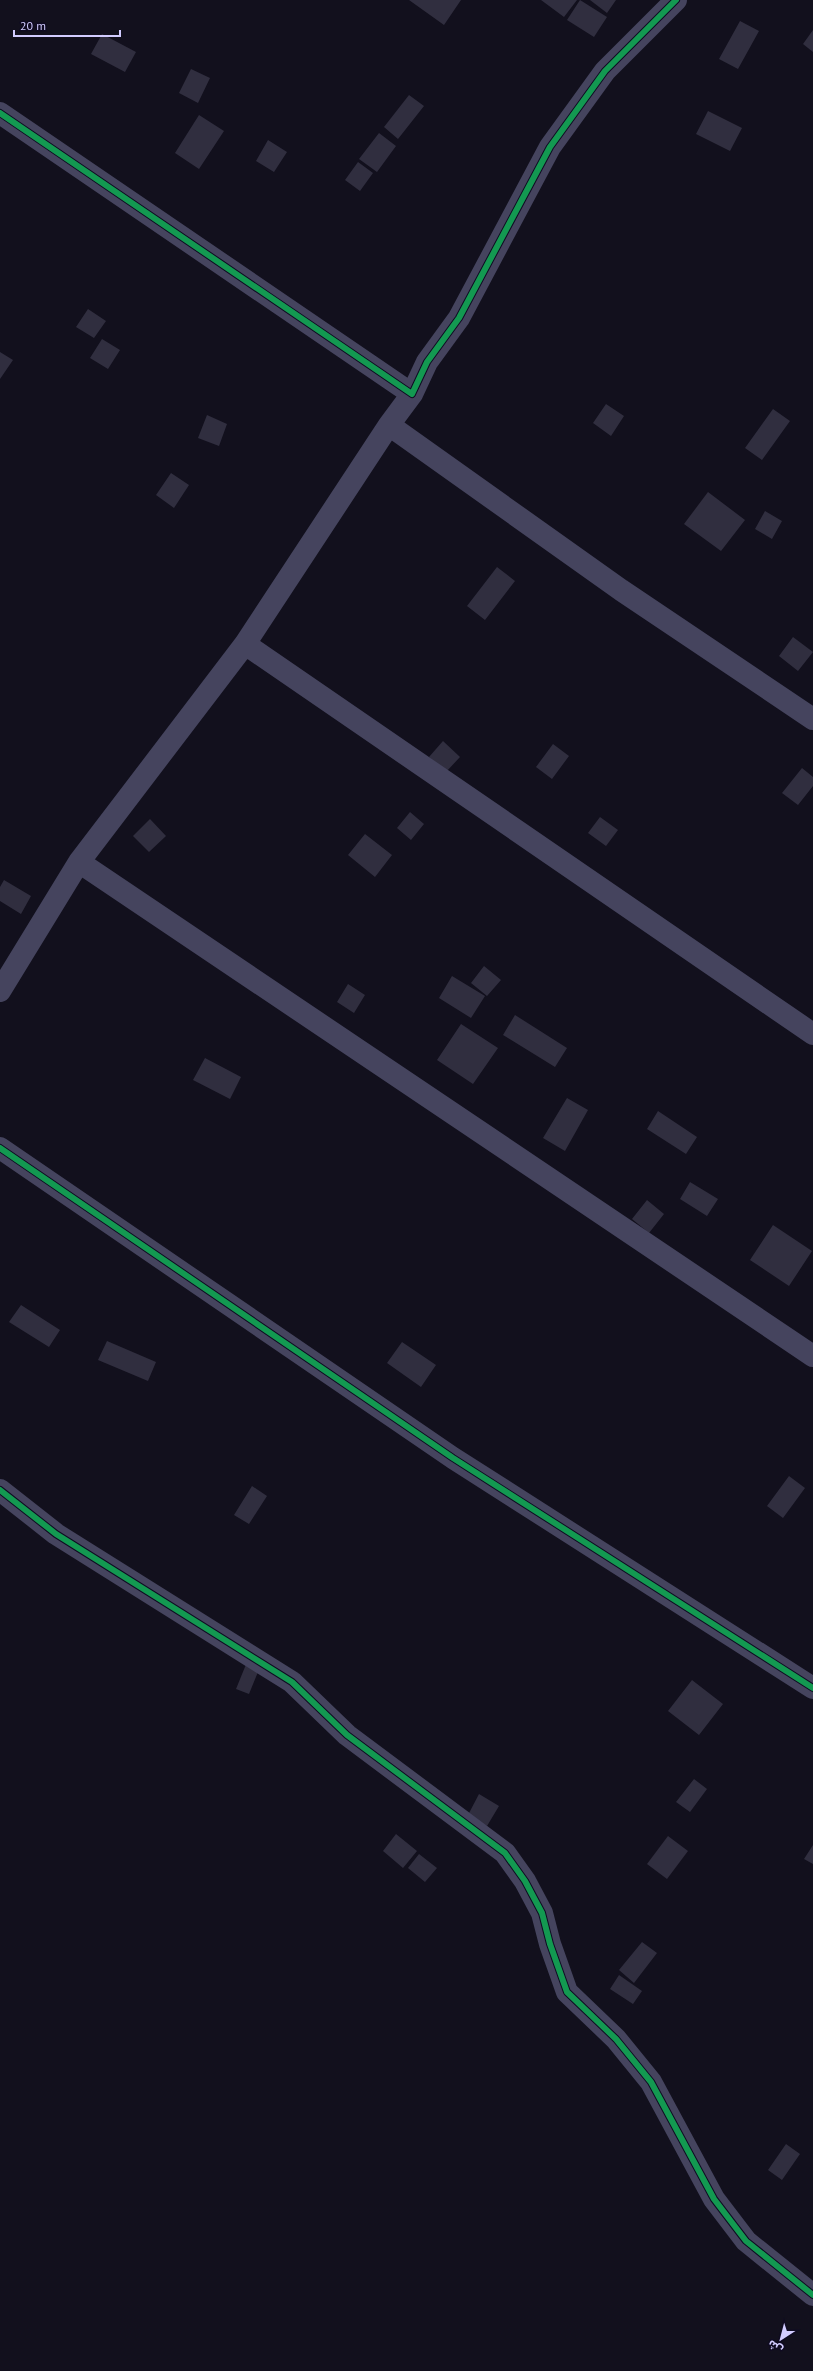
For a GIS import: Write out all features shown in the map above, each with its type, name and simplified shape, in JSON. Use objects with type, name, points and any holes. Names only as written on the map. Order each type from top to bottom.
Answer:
[{"type":"street","points":[[0,990],[79,862],[245,644],[389,425],[412,394],[427,362],[459,318],[550,147],[605,71],[676,0]]},
{"type":"street","points":[[0,113],[412,394]]},
{"type":"street","points":[[389,425],[621,590],[813,719]]},
{"type":"street","points":[[245,644],[813,1034]]},
{"type":"street","points":[[79,862],[813,1356]]},
{"type":"street","points":[[0,1148],[454,1458],[813,1688]]},
{"type":"street","points":[[0,1490],[56,1534],[292,1682],[347,1735],[505,1853],[525,1881],[542,1913],[550,1944],[567,1992],[616,2039],[651,2082],[714,2199],[746,2241],[813,2295]]},
{"type":"building","points":[[409,0],[461,0],[444,25]]},
{"type":"building","points":[[541,0],[577,0],[564,17]]},
{"type":"building","points":[[580,0],[607,17],[594,37],[567,20]]},
{"type":"building","points":[[590,0],[616,0],[607,13]]},
{"type":"building","points":[[740,21],[759,31],[738,69],[719,59]]},
{"type":"building","points":[[813,30],[813,52],[803,44]]},
{"type":"building","points":[[102,34],[136,52],[125,72],[91,54]]},
{"type":"building","points":[[191,69],[210,78],[198,103],[179,93]]},
{"type":"building","points":[[409,95],[424,106],[398,139],[384,127]]},
{"type":"building","points":[[708,111],[742,128],[730,151],[696,134]]},
{"type":"building","points":[[199,115],[224,131],[199,169],[175,153]]},
{"type":"building","points":[[379,133],[396,146],[377,172],[359,159]]},
{"type":"building","points":[[268,140],[287,152],[274,172],[256,161]]},
{"type":"building","points":[[358,162],[373,173],[360,191],[345,180]]},
{"type":"building","points":[[88,309],[106,321],[94,338],[76,327]]},
{"type":"building","points":[[102,339],[120,350],[108,369],[90,358]]},
{"type":"building","points":[[0,352],[13,360],[0,379]]},
{"type":"building","points":[[606,404],[624,416],[611,436],[593,423]]},
{"type":"building","points":[[773,409],[790,421],[762,460],[745,448]]},
{"type":"building","points":[[207,415],[227,424],[219,446],[198,438]]},
{"type":"building","points":[[171,473],[189,485],[174,508],[156,495]]},
{"type":"building","points":[[708,492],[745,520],[721,551],[684,524]]},
{"type":"building","points":[[765,511],[782,521],[772,539],[755,529]]},
{"type":"building","points":[[497,567],[515,581],[485,620],[467,606]]},
{"type":"building","points":[[793,637],[813,652],[798,671],[779,656]]},
{"type":"building","points":[[443,741],[460,757],[446,772],[429,757]]},
{"type":"building","points":[[553,744],[569,756],[552,779],[536,767]]},
{"type":"building","points":[[802,768],[813,777],[813,786],[798,805],[782,793]]},
{"type":"building","points":[[410,812],[424,824],[411,840],[397,828]]},
{"type":"building","points":[[600,817],[618,830],[606,846],[588,833]]},
{"type":"building","points":[[150,819],[166,836],[149,852],[133,836]]},
{"type":"building","points":[[365,834],[392,855],[375,877],[348,855]]},
{"type":"building","points":[[4,880],[31,896],[21,914],[0,901],[0,887]]},
{"type":"building","points":[[484,966],[501,980],[487,996],[471,983]]},
{"type":"building","points":[[452,976],[485,996],[471,1018],[439,998]]},
{"type":"building","points":[[348,984],[365,995],[354,1013],[337,1002]]},
{"type":"building","points":[[515,1015],[567,1048],[555,1067],[503,1035]]},
{"type":"building","points":[[461,1024],[498,1048],[473,1084],[437,1060]]},
{"type":"building","points":[[205,1058],[241,1077],[230,1099],[193,1080]]},
{"type":"building","points":[[567,1098],[588,1110],[565,1151],[543,1138]]},
{"type":"building","points":[[658,1111],[697,1137],[686,1154],[647,1129]]},
{"type":"building","points":[[690,1182],[718,1199],[707,1216],[680,1199]]},
{"type":"building","points":[[647,1200],[664,1214],[649,1233],[632,1219]]},
{"type":"building","points":[[773,1225],[812,1251],[789,1286],[750,1260]]},
{"type":"building","points":[[21,1305],[60,1330],[49,1347],[9,1322]]},
{"type":"building","points":[[107,1341],[156,1362],[148,1381],[98,1360]]},
{"type":"building","points":[[402,1342],[436,1365],[421,1387],[387,1363]]},
{"type":"building","points":[[789,1476],[805,1488],[783,1518],[767,1506]]},
{"type":"building","points":[[252,1486],[267,1496],[249,1524],[234,1515]]},
{"type":"building","points":[[247,1662],[260,1667],[249,1694],[236,1689]]},
{"type":"building","points":[[692,1680],[723,1704],[699,1735],[668,1711]]},
{"type":"building","points":[[694,1779],[707,1789],[690,1812],[676,1802]]},
{"type":"building","points":[[479,1794],[499,1806],[487,1826],[468,1815]]},
{"type":"building","points":[[396,1834],[417,1851],[403,1868],[383,1851]]},
{"type":"building","points":[[668,1836],[688,1851],[667,1879],[647,1864]]},
{"type":"building","points":[[813,1845],[813,1864],[804,1859]]},
{"type":"building","points":[[419,1854],[437,1868],[425,1882],[408,1868]]},
{"type":"building","points":[[642,1942],[657,1953],[634,1983],[619,1970]]},
{"type":"building","points":[[619,1975],[642,1991],[633,2004],[610,1989]]},
{"type":"building","points":[[786,2144],[800,2154],[782,2180],[768,2170]]},
{"type":"cycle path","points":[[0,113],[412,394],[427,362],[459,318],[550,147],[605,71],[676,0]]},
{"type":"cycle path","points":[[0,1148],[453,1458],[813,1688]]},
{"type":"cycle path","points":[[0,1490],[56,1534],[292,1682],[347,1735],[505,1853],[525,1881],[542,1913],[550,1944],[567,1992],[616,2039],[651,2082],[714,2199],[746,2241],[813,2295]]}]
